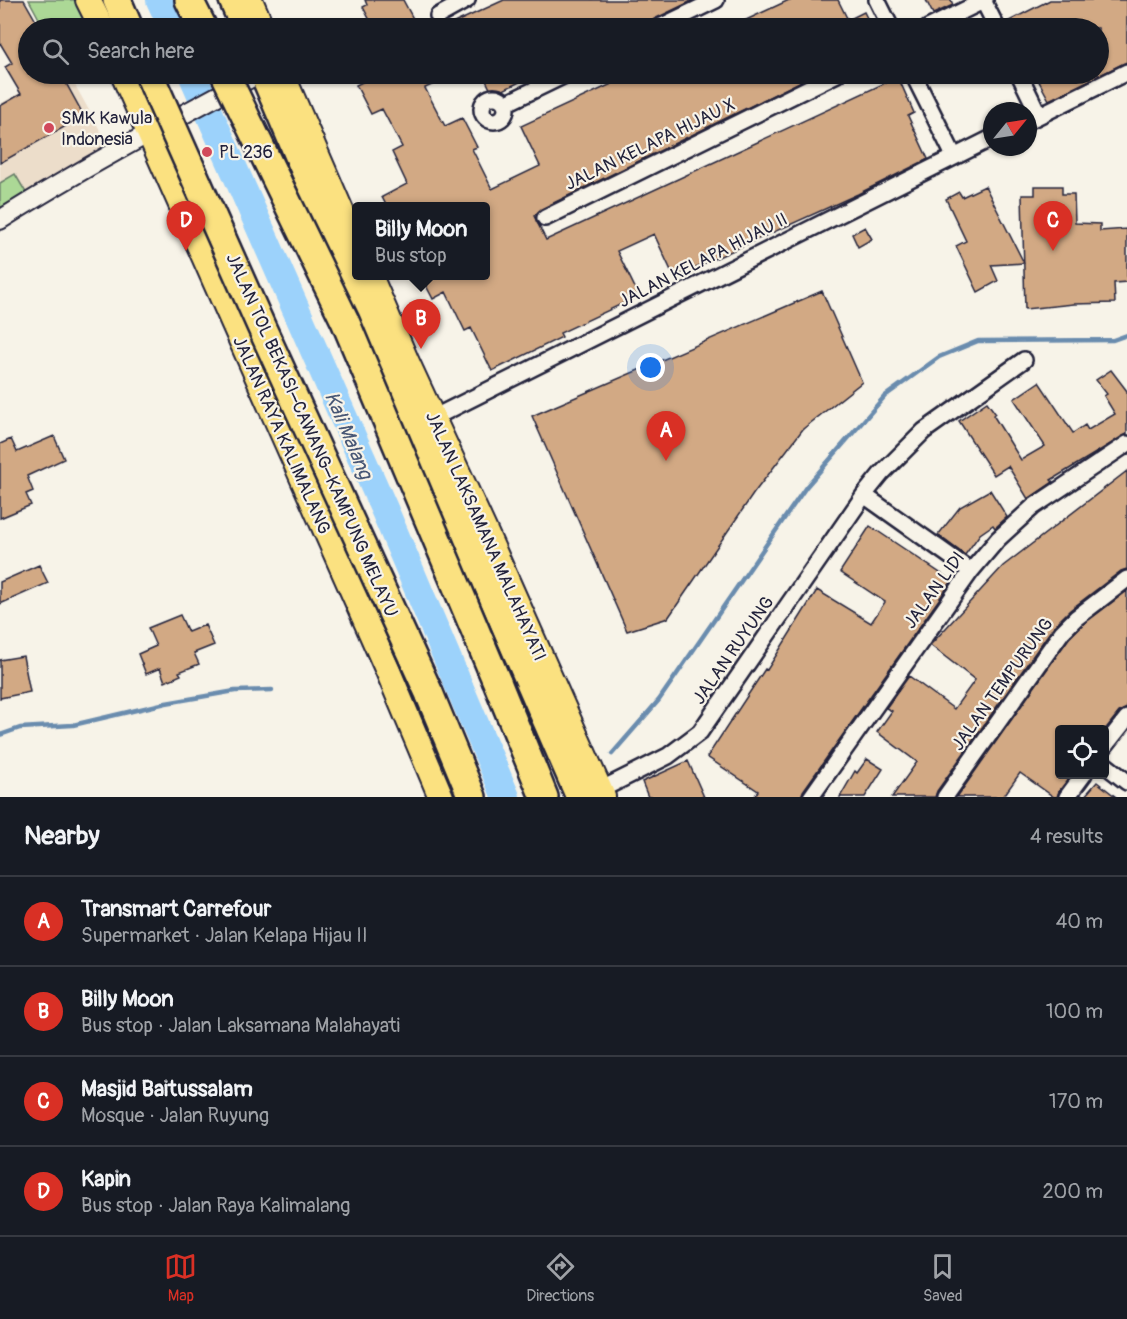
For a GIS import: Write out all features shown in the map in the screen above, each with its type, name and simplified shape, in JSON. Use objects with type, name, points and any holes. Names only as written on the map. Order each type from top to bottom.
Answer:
[{"type":"highway","points":[[117,0],[125,18]]},
{"type":"highway","points":[[189,0],[198,18]]},
{"type":"highway","points":[[233,0],[241,18]]},
{"type":"highway","name":"JALAN TOL BEKASI–CAWANG–KAMPUNG MELAYU","points":[[153,84],[429,693],[472,797]]},
{"type":"highway","points":[[253,84],[345,321],[544,797]]},
{"type":"highway","points":[[254,84],[327,222],[352,277]]},
{"type":"highway","points":[[353,280],[434,459],[595,791]]},
{"type":"main road","points":[[88,0],[97,18]]},
{"type":"main road","points":[[250,0],[258,18]]},
{"type":"main road","name":"JALAN RAYA KALIMALANG","points":[[128,84],[388,671],[441,797]]},
{"type":"main road","points":[[286,84],[352,234]]},
{"type":"main road","name":"JALAN LAKSAMANA MALAHAYATI","points":[[372,280],[564,713],[595,791]]},
{"type":"street","points":[[438,16],[467,0]]},
{"type":"street","points":[[679,18],[716,0]]},
{"type":"street","points":[[877,0],[886,18]]},
{"type":"street","points":[[948,18],[984,0],[992,18]]},
{"type":"street","points":[[1109,81],[1127,72]]},
{"type":"street","points":[[0,220],[234,84]]},
{"type":"street","points":[[505,104],[546,84]]},
{"type":"street","name":"JALAN KELAPA HIJAU X","points":[[545,218],[817,84]]},
{"type":"street","points":[[918,84],[954,156]]},
{"type":"street","points":[[1022,84],[1028,102]]},
{"type":"street","points":[[1037,116],[1102,84]]},
{"type":"street","name":"JALAN KELAPA HIJAU II","points":[[433,418],[983,142]]},
{"type":"street","name":"JALAN RUYUNG","points":[[595,791],[668,756],[700,732],[864,495],[881,474],[924,431],[1024,360]]},
{"type":"street","name":"JALAN LIDI","points":[[811,797],[971,571],[998,539],[1033,507],[1127,444]]},
{"type":"street","points":[[864,495],[971,571]]},
{"type":"street","name":"JALAN TEMPURUNG","points":[[945,797],[1062,632],[1076,618],[1127,579]]},
{"type":"street","points":[[1109,741],[1127,718]]},
{"type":"street","points":[[1109,768],[1127,782]]},
{"type":"street","points":[[1067,797],[1080,779]]},
{"type":"shaded area","name":"SMK Kawula Indonesia","points":[[35,84],[75,84],[112,152],[0,218],[0,104]]},
{"type":"green space","points":[[29,0],[81,0],[91,18],[39,18]]},
{"type":"green space","points":[[15,174],[28,196],[0,212],[0,183]]},
{"type":"building","points":[[0,0],[24,0],[34,18],[18,18],[18,84],[66,84],[84,116],[0,163],[0,106],[21,94],[5,67],[12,63],[0,43]]},
{"type":"building","points":[[365,0],[403,0],[413,18],[369,18],[363,7],[367,5]]},
{"type":"building","points":[[504,0],[694,0],[656,18],[465,18]]},
{"type":"building","points":[[789,0],[838,0],[847,18],[750,18]]},
{"type":"building","points":[[926,0],[951,0],[953,5],[933,14]]},
{"type":"building","points":[[1050,0],[1127,0],[1127,62],[1109,71],[1109,18],[1015,18]]},
{"type":"building","points":[[864,12],[867,18],[852,18]]},
{"type":"building","points":[[434,84],[425,88],[445,126],[462,118],[477,147],[472,149],[492,189],[540,166],[521,126],[611,84],[796,84],[541,209],[534,216],[546,240],[883,84],[901,84],[914,113],[908,116],[928,159],[858,194],[674,277],[654,234],[617,251],[639,296],[560,333],[562,337],[492,371],[471,328],[465,331],[446,292],[433,299],[423,280],[490,280],[490,202],[384,202],[382,197],[407,184],[392,152],[402,147],[382,109],[371,114],[356,85]]},
{"type":"building","points":[[488,84],[516,84],[493,95]]},
{"type":"building","points":[[1040,84],[1082,84],[1049,100]]},
{"type":"building","points":[[985,186],[1024,263],[991,265],[998,281],[978,292],[956,246],[966,241],[946,199],[959,192],[962,197]]},
{"type":"building","points":[[1035,186],[1062,186],[1062,194],[1074,194],[1075,223],[1100,224],[1100,231],[1127,229],[1127,282],[1114,283],[1115,303],[1025,309],[1022,195],[1035,195]]},
{"type":"building","points":[[865,227],[872,239],[858,247],[852,234]]},
{"type":"building","points":[[822,291],[862,382],[803,429],[754,493],[668,618],[627,631],[532,416]]},
{"type":"building","points":[[1111,370],[1127,391],[1127,434],[1051,480],[1053,482],[1028,499],[1008,466],[994,475],[959,421],[987,402],[1021,460],[1045,446],[1014,399],[1039,382],[1073,433],[1085,425],[1088,430],[1115,414],[1104,396],[1107,394],[1096,380]]},
{"type":"building","points":[[54,436],[64,459],[27,476],[33,491],[26,494],[31,505],[0,518],[0,444],[11,439],[17,452]]},
{"type":"building","points":[[1127,471],[1127,569],[1121,571],[1070,610],[1054,626],[935,797],[892,797],[917,762],[877,732],[892,711],[886,708],[909,676],[954,709],[975,680],[930,645],[1003,566]]},
{"type":"building","points":[[990,490],[1007,517],[995,528],[993,525],[980,534],[965,555],[938,535],[960,507]]},
{"type":"building","points":[[870,526],[952,581],[801,797],[754,797],[758,791],[707,757],[765,669],[767,670],[817,590],[871,623],[885,602],[840,572]]},
{"type":"building","points":[[39,565],[48,583],[0,604],[0,582]]},
{"type":"building","points":[[1127,591],[1127,708],[1119,712],[1109,725],[1055,725],[1055,779],[1068,779],[1057,797],[1020,773],[1003,797],[957,797],[1069,638],[1082,625]]},
{"type":"building","points":[[180,615],[188,632],[205,625],[214,645],[194,653],[199,664],[179,672],[181,675],[165,682],[160,668],[146,674],[138,654],[156,646],[148,628]]},
{"type":"building","points":[[23,656],[30,692],[0,698],[0,660]]},
{"type":"building","points":[[867,759],[883,769],[865,797],[840,797],[855,771],[857,773]]},
{"type":"building","points":[[688,761],[704,797],[648,797],[642,782]]},
{"type":"building","points":[[1097,782],[1116,797],[1084,797]]},
{"type":"waterway","name":"Kali Malang","points":[[160,0],[168,18]]},
{"type":"waterway","name":"Kali Malang","points":[[196,84],[385,511],[506,797]]},
{"type":"waterway","points":[[612,754],[659,700],[806,487],[885,396],[939,357],[978,341],[1113,340],[1127,335]]},
{"type":"waterway","points":[[0,735],[20,728],[73,725],[166,703],[235,691],[272,690]]},
{"type":"place","name":"SMK Kawula Indonesia","points":[[49,128]]},
{"type":"place","name":"PL 236","points":[[207,152]]},
{"type":"place","name":"Kapin","points":[[186,251]]},
{"type":"place","name":"Masjid Baitussalam","points":[[1053,251]]},
{"type":"place","name":"Billy Moon","points":[[421,349]]},
{"type":"place","name":"Transmart Carrefour","points":[[666,461]]}]
